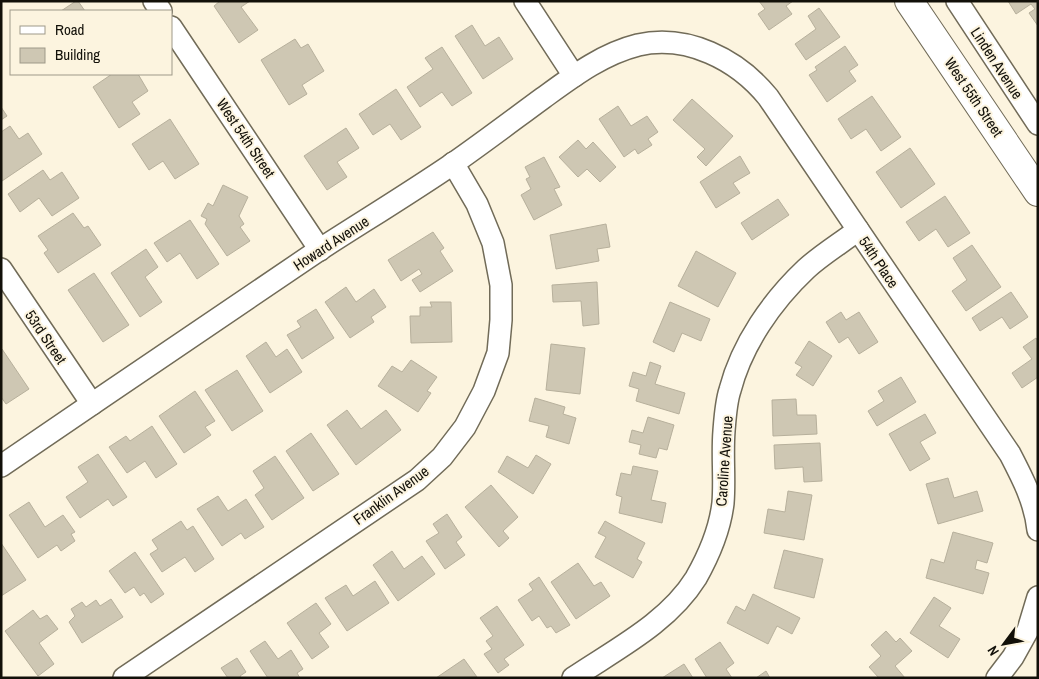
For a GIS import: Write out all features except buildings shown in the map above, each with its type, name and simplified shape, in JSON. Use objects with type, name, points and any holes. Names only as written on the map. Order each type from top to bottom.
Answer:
[{"type":"main road","name":"West 55th Street","points":[[909,1],[1038,192]]},
{"type":"street","points":[[525,1],[574,76]]},
{"type":"street","name":"Linden Avenue","points":[[957,1],[1038,124]]},
{"type":"street","name":"West 54th Street","points":[[172,28],[320,250]]},
{"type":"street","name":"Howard Avenue","points":[[1,466],[320,250],[453,163],[574,76],[607,56],[639,45],[669,42]]},
{"type":"street","name":"54th Place","points":[[669,42],[698,47],[726,60],[756,84],[768,97],[1010,454],[1026,483],[1038,530]]},
{"type":"street","name":"Franklin Avenue","points":[[124,678],[417,480],[442,457],[465,427],[484,391],[498,353],[502,285],[493,243],[477,204],[453,163]]},
{"type":"street","name":"Caroline Avenue","points":[[574,678],[646,630],[677,603],[695,578],[712,546],[723,504],[724,430],[729,390],[743,355],[761,322],[784,293],[807,268],[858,230]]},
{"type":"street","name":"53rd Street","points":[[1,269],[92,404]]},
{"type":"street","points":[[997,678],[1013,657],[1028,630],[1038,597]]}]
